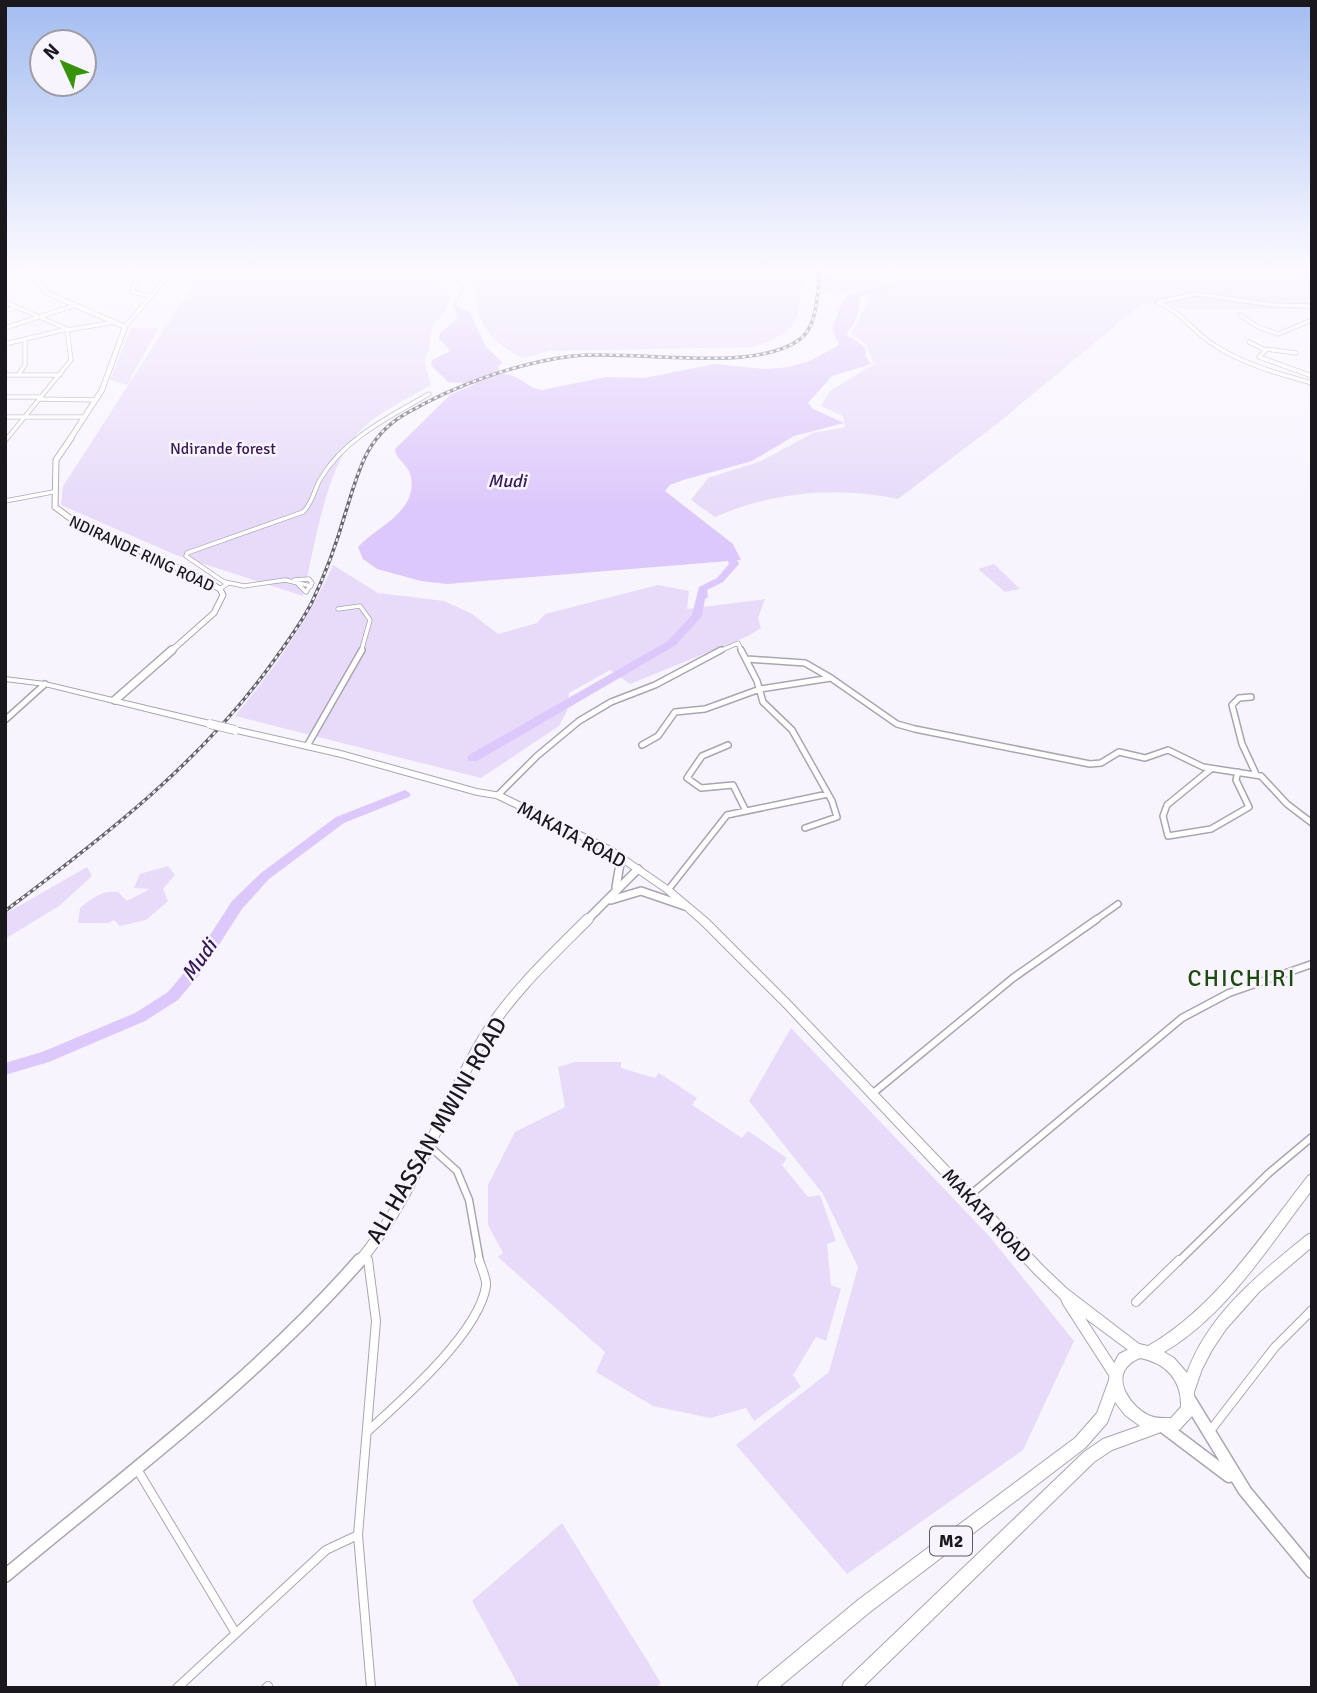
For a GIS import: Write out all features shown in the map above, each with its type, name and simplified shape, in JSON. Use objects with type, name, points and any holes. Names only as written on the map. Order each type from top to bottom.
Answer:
[{"type":"highway","name":"M2","points":[[765,1688],[864,1606],[1080,1443],[1102,1418],[1119,1364],[1128,1355],[1170,1343],[1206,1310],[1312,1180]]},
{"type":"highway","name":"M2","points":[[850,1688],[1089,1457],[1108,1444],[1183,1419],[1198,1357],[1216,1328],[1312,1239]]},
{"type":"highway","points":[[1145,1352],[1174,1366],[1189,1395]]},
{"type":"highway","points":[[1116,1378],[1124,1404],[1133,1415],[1161,1427]]},
{"type":"main road","name":"MAKATA ROAD","points":[[5,679],[45,684],[307,746],[477,792],[498,795],[610,850],[668,890],[734,950],[1062,1292],[1145,1352]]},
{"type":"main road","points":[[610,850],[620,864],[613,893]]},
{"type":"main road","name":"ALI HASSAN MWINI ROAD","points":[[5,1576],[254,1368],[327,1298],[367,1252],[400,1201],[484,1037],[536,972],[638,869]]},
{"type":"main road","points":[[601,909],[616,897],[642,891],[687,907]]},
{"type":"main road","name":"MAKATA ROAD","points":[[1062,1292],[1116,1378]]},
{"type":"main road","points":[[1189,1395],[1207,1435],[1246,1493]]},
{"type":"main road","points":[[1161,1427],[1227,1473],[1312,1572]]},
{"type":"street","points":[[18,375],[25,365],[25,350]]},
{"type":"street","points":[[6,440],[71,360],[70,350]]},
{"type":"street","name":"NDIRANDE RING ROAD","points":[[115,701],[214,613],[223,599],[220,589],[61,514],[55,508],[53,492],[56,460],[96,400],[116,350]]},
{"type":"street","points":[[1222,350],[1278,373],[1312,383]]},
{"type":"street","points":[[1265,350],[1260,359],[1312,376]]},
{"type":"street","points":[[1285,350],[1296,353]]},
{"type":"street","points":[[5,375],[60,375]]},
{"type":"street","points":[[174,567],[186,555],[211,542],[283,521],[303,512],[313,502],[320,479],[361,433],[429,394]]},
{"type":"street","points":[[5,397],[96,400]]},
{"type":"street","points":[[5,417],[85,417]]},
{"type":"street","points":[[5,501],[53,492]]},
{"type":"street","points":[[186,555],[225,582],[244,586],[290,581],[309,579],[311,586],[309,591],[304,592],[299,584],[290,581]]},
{"type":"street","points":[[220,589],[227,587],[225,582]]},
{"type":"street","points":[[307,746],[362,649],[370,620],[360,606],[338,609]]},
{"type":"street","points":[[498,795],[540,751],[610,703],[659,684],[721,648],[738,643],[761,689],[766,707],[792,730],[828,794],[837,817],[805,828]]},
{"type":"street","points":[[747,659],[805,663],[897,724],[915,729],[1090,764],[1101,763],[1119,752],[1145,758],[1173,750],[1212,769],[1256,774]]},
{"type":"street","points":[[642,745],[658,736],[675,712],[705,709],[761,689],[831,678]]},
{"type":"street","points":[[5,720],[45,684]]},
{"type":"street","points":[[1251,697],[1238,698],[1232,705],[1242,744],[1256,774],[1312,823]]},
{"type":"street","points":[[727,745],[707,752],[695,763],[687,778],[701,788],[733,785],[746,811]]},
{"type":"street","points":[[1212,769],[1167,805],[1163,816],[1168,836],[1211,830],[1248,807],[1236,780],[1238,772]]},
{"type":"street","points":[[668,890],[676,872],[707,842],[715,825],[727,815],[828,794]]},
{"type":"street","points":[[872,1094],[1013,978],[1118,904]]},
{"type":"street","points":[[970,1195],[1182,1017],[1240,988],[1312,964]]},
{"type":"street","points":[[1136,1302],[1269,1172],[1312,1137]]},
{"type":"street","points":[[368,1431],[429,1375],[470,1322],[486,1284],[469,1200],[457,1171],[428,1145]]},
{"type":"street","points":[[367,1252],[376,1321],[358,1535],[371,1688]]},
{"type":"street","points":[[1207,1435],[1275,1348],[1312,1310]]},
{"type":"street","points":[[135,1467],[235,1632]]},
{"type":"street","points":[[177,1688],[326,1550],[358,1535]]},
{"type":"green space","points":[[122,350],[146,350],[127,385],[110,380]]},
{"type":"green space","name":"Ndirande forest","points":[[151,350],[428,350],[424,361],[431,385],[383,412],[358,433],[346,449],[322,510],[303,596],[176,555],[61,505],[63,486]]},
{"type":"green space","points":[[510,350],[600,350],[550,351],[522,358]]},
{"type":"green space","points":[[868,350],[1086,350],[998,423],[898,499],[852,493],[805,494],[759,502],[715,517],[691,500],[708,478],[761,461],[813,433],[845,427],[843,416],[821,406],[830,391],[874,364]]},
{"type":"green space","points":[[994,564],[1020,589],[1005,592],[978,569]]},
{"type":"green space","points":[[333,565],[378,593],[444,601],[472,614],[498,634],[537,623],[545,614],[658,585],[689,591],[687,609],[765,599],[758,618],[761,628],[748,636],[630,684],[610,670],[569,693],[567,711],[559,726],[481,778],[235,716],[289,644],[313,606]]},
{"type":"green space","points":[[168,866],[175,875],[163,889],[168,901],[146,920],[120,926],[114,920],[109,923],[78,923],[80,908],[93,898],[107,892],[118,892],[127,901],[150,889],[134,888],[140,874]]},
{"type":"green space","points":[[87,867],[92,876],[59,906],[5,939],[5,914]]},
{"type":"green space","points":[[791,1028],[990,1237],[1074,1341],[1023,1450],[847,1574],[736,1445],[829,1372],[858,1267],[823,1194],[749,1101]]},
{"type":"green space","points":[[575,1062],[621,1062],[621,1068],[655,1078],[659,1073],[697,1098],[692,1105],[742,1138],[748,1131],[787,1158],[782,1165],[808,1197],[820,1195],[836,1241],[827,1244],[831,1285],[841,1289],[826,1341],[816,1337],[793,1375],[801,1387],[754,1421],[746,1408],[710,1418],[653,1406],[596,1372],[605,1352],[498,1257],[503,1253],[488,1225],[488,1185],[515,1132],[565,1107],[558,1067]]},
{"type":"green space","points":[[562,1523],[661,1683],[656,1688],[520,1688],[472,1601]]},
{"type":"water","name":"Mudi","points":[[449,350],[489,350],[502,362],[498,368],[503,374],[542,390],[606,377],[644,378],[714,364],[765,369],[789,367],[810,361],[830,350],[866,350],[865,356],[871,364],[832,376],[808,403],[813,409],[844,423],[794,436],[752,461],[683,480],[670,485],[665,491],[733,544],[741,560],[447,584],[421,581],[377,569],[363,559],[358,547],[394,517],[408,500],[411,489],[410,473],[395,449],[450,395],[475,384],[448,382],[431,365],[432,360]]},
{"type":"waterway","points":[[702,589],[720,580],[734,564],[730,554],[724,549]]},
{"type":"waterway","name":"Mudi","points":[[473,758],[672,643],[697,616],[702,589]]},
{"type":"waterway","points":[[702,589],[703,597]]},
{"type":"waterway","name":"Mudi","points":[[5,1069],[44,1058],[140,1017],[173,996],[195,970],[237,905],[265,876],[340,820],[405,794]]},
{"type":"railway","points":[[5,911],[79,855],[150,796],[184,764],[247,696],[308,609],[331,557],[360,468],[373,443],[393,422],[466,385],[508,370],[552,359],[598,355],[722,358],[752,356],[778,350]]},
{"type":"district","name":"CHICHIRI","points":[[1242,978]]}]
